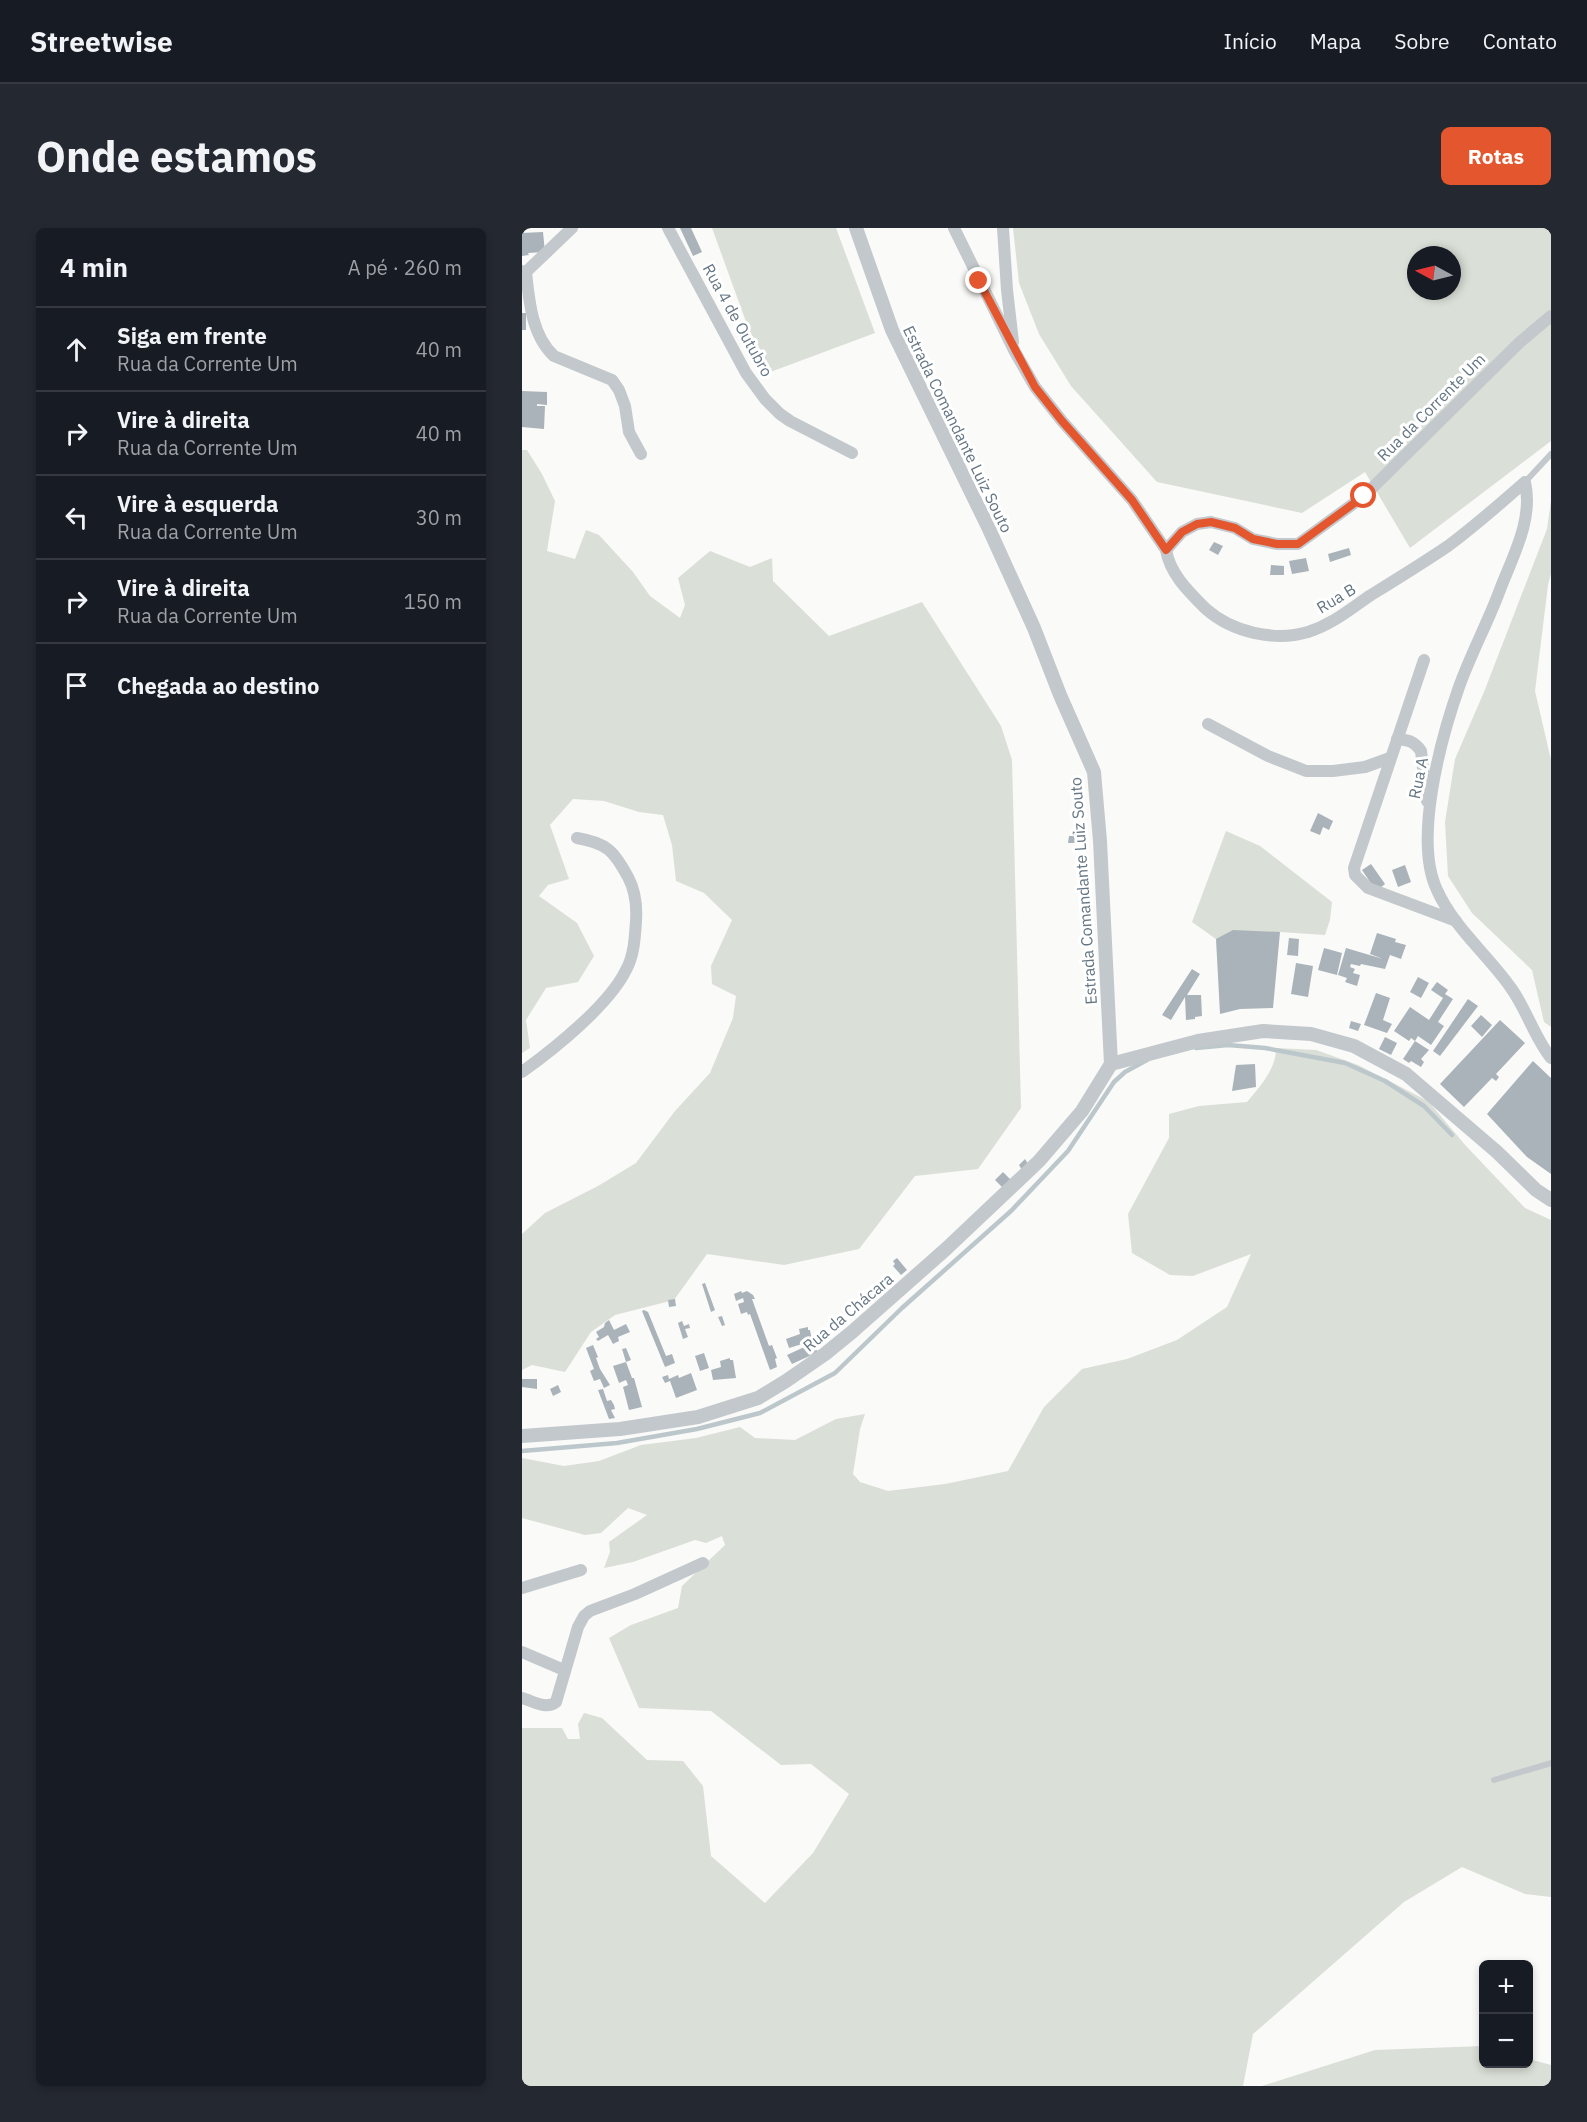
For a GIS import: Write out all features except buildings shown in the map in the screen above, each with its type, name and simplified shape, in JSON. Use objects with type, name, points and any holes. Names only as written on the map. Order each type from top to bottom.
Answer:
[{"type":"street","points":[[572,228],[524,272],[534,323],[554,356],[612,380],[619,390],[625,406],[629,432],[640,454]]},
{"type":"street","name":"Rua 4 de Outubro","points":[[668,228],[746,373],[765,399],[790,421],[852,453]]},
{"type":"street","name":"Estrada Comandante Luiz Souto","points":[[856,228],[891,330],[989,529],[1034,628],[1094,772],[1100,841],[1111,1064]]},
{"type":"street","points":[[954,228],[1015,352],[1035,387],[1132,500],[1166,550]]},
{"type":"street","points":[[1003,228],[1006,290],[1015,352]]},
{"type":"street","name":"Rua da Corrente Um","points":[[1166,550],[1182,532],[1197,524],[1211,522],[1235,528],[1253,539],[1277,544],[1298,544],[1364,496],[1520,342],[1551,316]]},
{"type":"street","name":"Rua B","points":[[1166,550],[1167,558],[1178,578],[1216,618],[1254,633],[1281,636],[1308,632],[1342,617],[1368,597],[1424,562],[1473,526],[1525,482]]},
{"type":"street","name":"Rua A","points":[[1525,482],[1528,498],[1522,532],[1485,629],[1459,686],[1440,753],[1428,813],[1429,862],[1436,890],[1456,921],[1520,1000],[1542,1047],[1551,1058]]},
{"type":"street","points":[[1424,660],[1354,868],[1355,875],[1368,888],[1456,921]]},
{"type":"street","points":[[1208,724],[1268,756],[1306,771],[1333,771],[1365,767],[1390,758]]},
{"type":"street","points":[[1396,739],[1411,741],[1421,751],[1428,813]]},
{"type":"street","points":[[522,1072],[535,1063],[612,993],[627,969],[635,937],[637,907],[631,883],[618,859],[609,848],[593,840],[577,838]]},
{"type":"street","points":[[1111,1064],[1198,1041],[1263,1031],[1311,1034],[1354,1046],[1406,1074],[1497,1152],[1536,1190],[1551,1200]]},
{"type":"street","points":[[522,1066],[535,1063]]},
{"type":"street","name":"Rua da Chácara","points":[[522,1436],[620,1429],[698,1417],[758,1398],[786,1381],[852,1332],[946,1249],[1039,1161],[1082,1111],[1111,1064]]},
{"type":"street","points":[[522,1698],[546,1706],[552,1706],[556,1702],[578,1627],[590,1611],[635,1594],[703,1563]]},
{"type":"street","points":[[522,1588],[581,1570]]},
{"type":"street","points":[[522,1652],[564,1670]]},
{"type":"lane","points":[[1525,482],[1551,454]]},
{"type":"lane","points":[[1494,1780],[1551,1763]]},
{"type":"shaded area","points":[[712,228],[836,228],[875,333],[765,374]]},
{"type":"shaded area","points":[[1013,228],[1551,228],[1551,441],[1410,548],[1365,472],[1302,513],[1157,482],[1071,386],[1039,334],[1019,283]]},
{"type":"shaded area","points":[[522,450],[527,450],[555,501],[547,551],[575,559],[586,530],[599,535],[633,572],[650,596],[680,618],[685,605],[678,578],[710,551],[750,567],[772,558],[773,581],[829,636],[922,602],[1001,726],[1012,760],[1021,1108],[978,1169],[915,1176],[859,1249],[784,1265],[707,1254],[674,1300],[615,1315],[591,1332],[565,1372],[532,1365],[522,1370],[522,1234],[545,1213],[598,1186],[636,1163],[675,1111],[710,1073],[733,1018],[736,996],[712,984],[711,966],[732,920],[704,893],[676,881],[672,845],[663,815],[639,812],[604,801],[573,799],[550,825],[569,879],[548,885],[539,896],[577,923],[594,956],[578,982],[546,988],[526,1020],[530,1048],[522,1053]]},
{"type":"shaded area","points":[[1551,501],[1551,573],[1535,691],[1551,760],[1551,1027],[1544,1022],[1532,970],[1472,913],[1448,876],[1445,822],[1455,759],[1484,692],[1547,529]]},
{"type":"shaded area","points":[[1226,831],[1260,846],[1332,902],[1325,935],[1280,932],[1216,939],[1192,922]]},
{"type":"shaded area","points":[[1276,1048],[1316,1050],[1358,1065],[1428,1101],[1466,1146],[1525,1208],[1551,1220],[1551,1897],[1525,1894],[1462,1867],[1404,1902],[1253,2034],[1243,2086],[522,2086],[522,1728],[562,1728],[568,1739],[580,1739],[578,1724],[584,1713],[602,1718],[647,1760],[683,1761],[703,1786],[711,1856],[765,1903],[813,1853],[849,1794],[811,1764],[781,1765],[711,1711],[639,1708],[609,1638],[631,1625],[678,1608],[682,1586],[725,1545],[722,1536],[706,1543],[695,1540],[633,1562],[604,1568],[610,1552],[609,1542],[647,1515],[628,1508],[601,1533],[585,1535],[522,1518],[522,1458],[564,1466],[599,1461],[641,1445],[696,1438],[740,1427],[755,1438],[795,1440],[836,1419],[865,1414],[860,1429],[853,1474],[860,1482],[888,1491],[945,1484],[1008,1471],[1044,1407],[1082,1369],[1127,1359],[1177,1340],[1227,1307],[1251,1254],[1193,1276],[1170,1275],[1132,1253],[1128,1214],[1169,1138],[1169,1114],[1199,1106],[1247,1102],[1262,1084],[1274,1063]]},
{"type":"shaded area","points":[[1479,2046],[1479,2068],[1533,2068],[1533,2060],[1551,2065],[1551,2086],[1262,2086],[1375,2050]]},
{"type":"waterway","points":[[1196,1048],[1228,1045],[1265,1048],[1345,1063],[1385,1081],[1424,1106],[1452,1135]]},
{"type":"waterway","points":[[522,1451],[617,1443],[697,1429],[760,1413],[835,1373],[902,1308],[1011,1211],[1068,1151],[1114,1082],[1125,1072],[1147,1060]]},
{"type":"route","points":[[979,281],[1035,387],[1132,500],[1166,550],[1182,532],[1197,524],[1211,522],[1235,528],[1253,539],[1277,544],[1298,544],[1364,496]]}]
